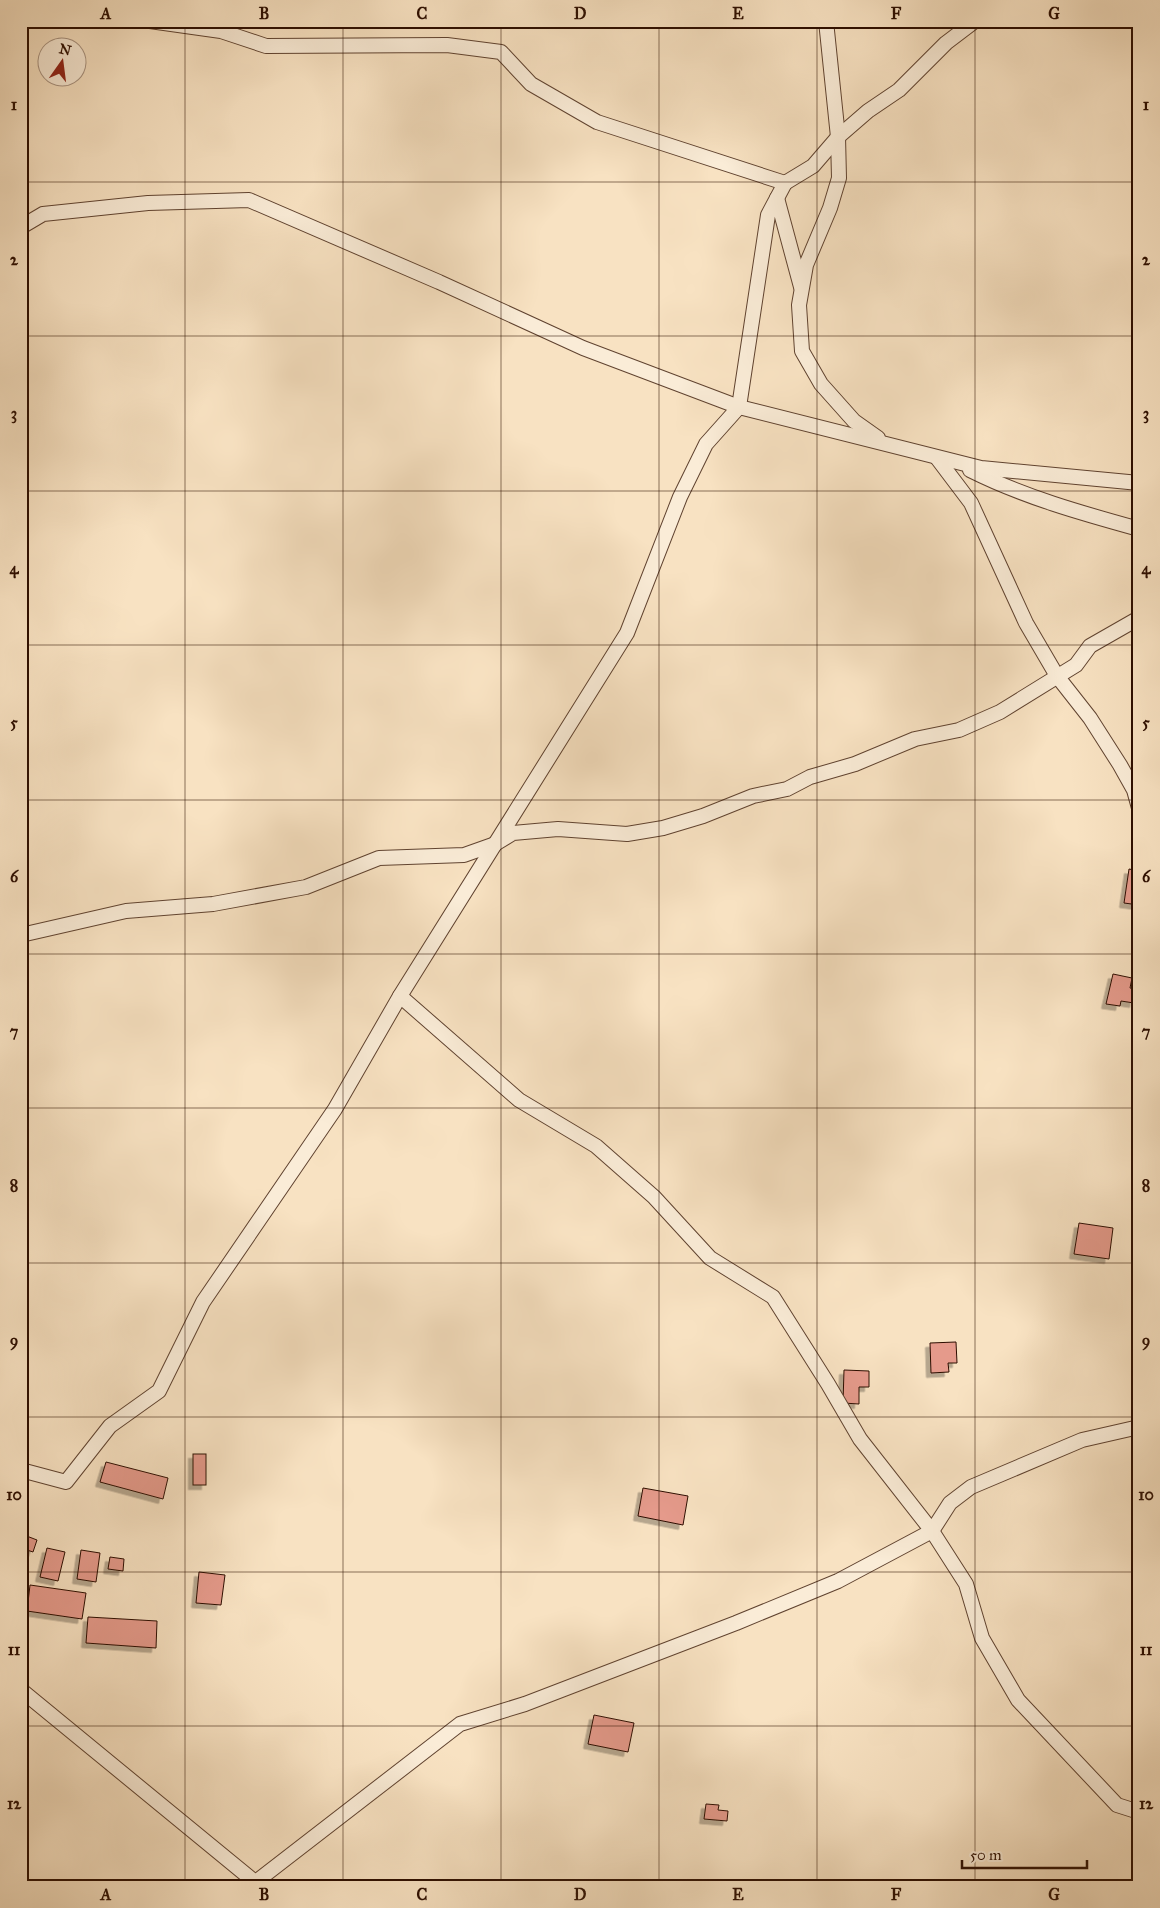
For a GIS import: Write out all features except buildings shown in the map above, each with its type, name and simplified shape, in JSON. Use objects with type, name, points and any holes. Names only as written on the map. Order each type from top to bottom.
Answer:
[{"type":"street","points":[[150,21],[221,30],[266,46],[447,45],[501,52],[531,84],[597,122],[785,183]]},
{"type":"street","points":[[826,21],[838,137],[839,178],[830,208],[806,264],[799,305],[802,351],[821,384],[854,421],[888,445]]},
{"type":"street","points":[[21,1470],[66,1482],[110,1426],[159,1391],[203,1302],[335,1109],[400,996],[627,633],[680,497],[706,444],[739,407],[768,215],[785,183],[814,166],[838,137],[868,111],[899,90],[946,43],[975,21]]},
{"type":"street","points":[[777,198],[802,290]]},
{"type":"street","points":[[21,226],[43,214],[148,203],[249,200],[430,278],[582,348],[739,407],[824,426],[888,445],[981,468],[1139,483]]},
{"type":"street","points":[[937,458],[971,503],[1026,623],[1057,676],[1090,718],[1120,765],[1134,790],[1139,808]]},
{"type":"street","points":[[952,461],[999,485],[1083,514],[1139,529]]},
{"type":"street","points":[[21,935],[126,911],[212,904],[306,887],[379,858],[464,855],[495,844],[513,833],[558,829],[627,834],[663,828],[703,816],[753,796],[787,789],[810,777],[855,764],[915,739],[959,730],[1000,712],[1076,665],[1090,646],[1139,618]]},
{"type":"street","points":[[400,996],[519,1100],[596,1146],[654,1197],[710,1258],[773,1297],[860,1439],[932,1531],[966,1584],[982,1638],[1018,1700],[1117,1805],[1139,1812]]},
{"type":"street","points":[[21,1690],[259,1884],[460,1724],[525,1704],[736,1623],[838,1581],[932,1531],[950,1503],[972,1487],[1082,1440],[1139,1427]]}]
